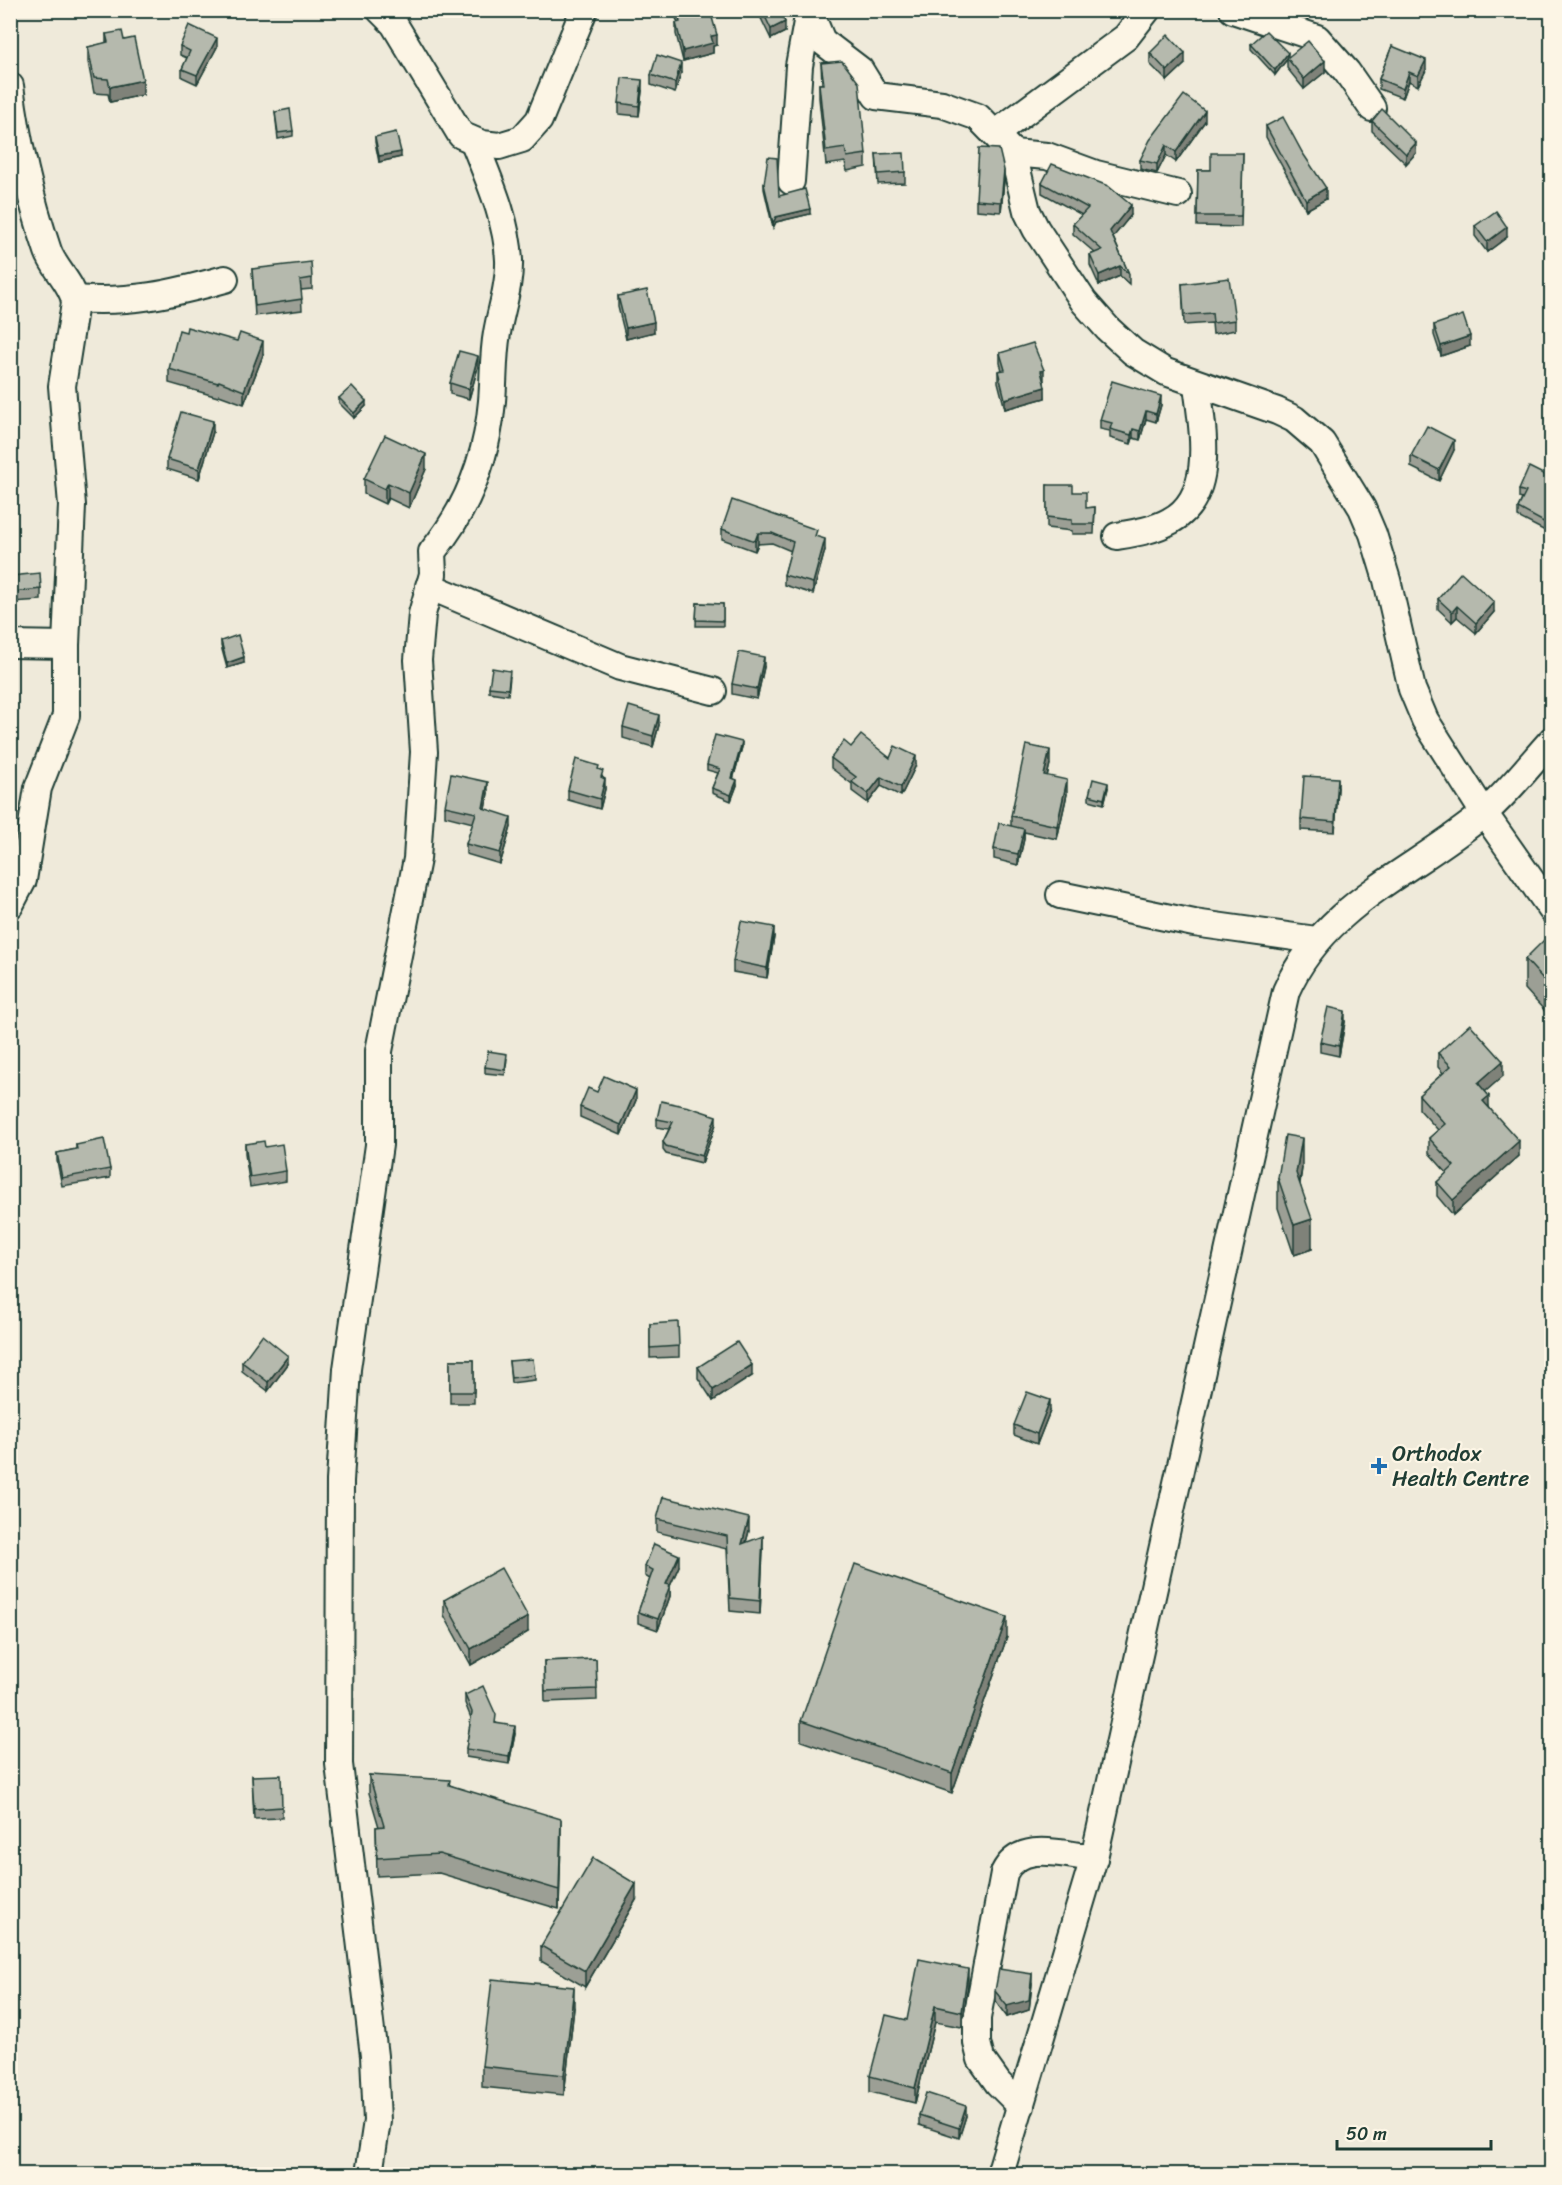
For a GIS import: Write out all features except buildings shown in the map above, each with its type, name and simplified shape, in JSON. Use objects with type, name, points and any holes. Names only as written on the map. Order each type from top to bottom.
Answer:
[{"type":"street","points":[[380,10],[394,24],[461,135],[474,142],[492,146],[509,145],[528,133],[539,120],[584,10]]},
{"type":"street","points":[[995,134],[1126,37],[1147,10]]},
{"type":"street","points":[[1233,10],[1317,38],[1347,72],[1372,108]]},
{"type":"street","points":[[809,11],[822,41],[860,70],[876,96],[942,104],[978,117],[995,134],[1013,153],[1027,211],[1036,229],[1084,302],[1133,352],[1166,372],[1197,385],[1294,419],[1309,429],[1328,452],[1362,508],[1373,534],[1387,580],[1413,689],[1425,720],[1484,813],[1551,910]]},
{"type":"street","points":[[791,181],[799,66],[809,11]]},
{"type":"street","points":[[10,86],[25,169],[48,252],[54,267],[75,299],[63,386],[72,505],[66,645],[66,716],[38,788],[23,880],[10,905]]},
{"type":"street","points":[[369,2175],[377,2121],[374,2056],[339,1764],[341,1463],[346,1369],[378,1154],[381,1110],[379,1051],[417,859],[424,752],[418,660],[422,614],[433,574],[432,552],[462,511],[479,465],[492,402],[496,337],[509,261],[500,210],[474,142]]},
{"type":"street","points":[[1013,153],[1047,156],[1096,174],[1178,194]]},
{"type":"street","points":[[75,299],[137,300],[166,296],[225,279]]},
{"type":"street","points":[[1117,537],[1145,531],[1171,521],[1187,507],[1193,496],[1202,467],[1204,450],[1197,385]]},
{"type":"street","points":[[429,586],[620,667],[713,691]]},
{"type":"street","points":[[10,644],[66,645]]},
{"type":"street","points":[[1000,2175],[1094,1858],[1286,992],[1298,965],[1329,926],[1484,813],[1551,740]]},
{"type":"street","points":[[1060,895],[1194,923],[1316,940]]},
{"type":"street","points":[[1020,2106],[998,2083],[981,2059],[976,2043],[977,2018],[1002,1880],[1011,1862],[1026,1852],[1094,1858]]},
{"type":"place","name":"Orthodox Health Centre","points":[[1379,1466]]}]
